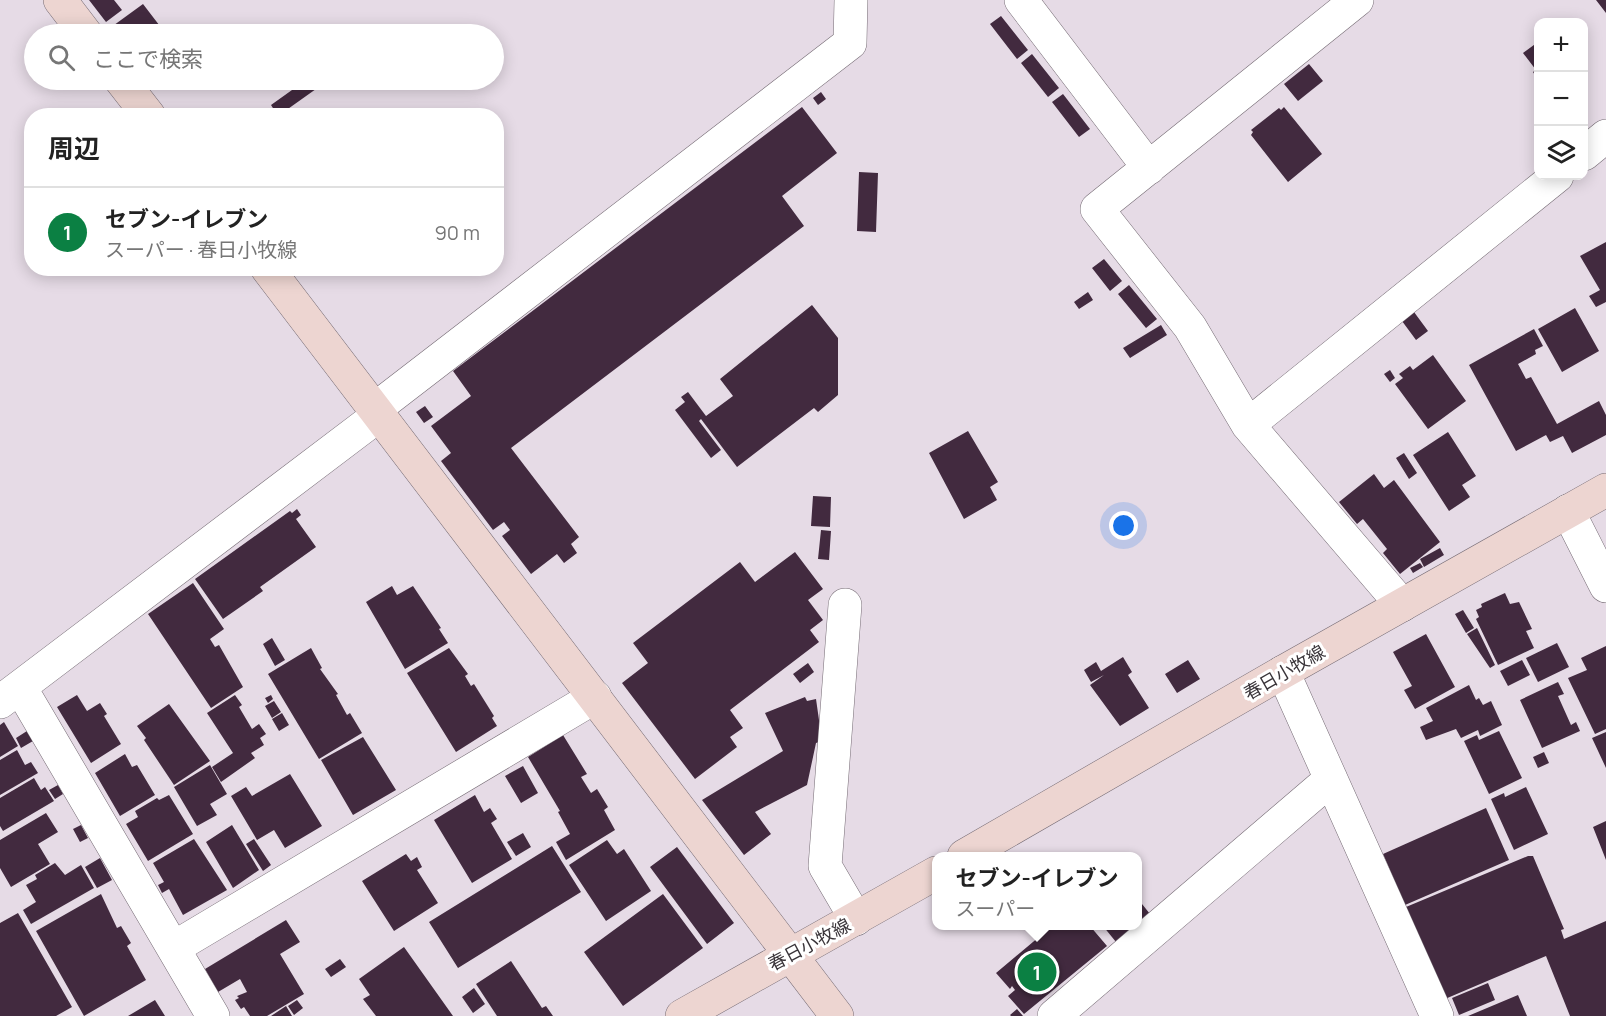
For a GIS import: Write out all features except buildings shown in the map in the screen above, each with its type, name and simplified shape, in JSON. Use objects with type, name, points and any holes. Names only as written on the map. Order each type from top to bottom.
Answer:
[{"type":"main road","points":[[60,0],[78,24]]},
{"type":"main road","points":[[129,90],[143,108]]},
{"type":"main road","points":[[273,276],[837,1016]]},
{"type":"main road","name":"春日小牧線","points":[[971,852],[1283,672],[1606,490]]},
{"type":"main road","name":"春日小牧線","points":[[682,1016],[932,875]]},
{"type":"street","points":[[213,1016],[175,947],[10,694],[377,412],[850,43],[851,0]]},
{"type":"street","points":[[1021,0],[1149,168]]},
{"type":"street","points":[[1357,0],[1097,209],[1190,327],[1248,425],[1402,605]]},
{"type":"street","points":[[1588,151],[1606,136]]},
{"type":"street","points":[[1248,425],[1552,180]]},
{"type":"street","points":[[1568,512],[1606,586]]},
{"type":"street","points":[[844,605],[825,866],[856,919]]},
{"type":"street","points":[[1283,672],[1437,1016]]},
{"type":"street","points":[[175,947],[595,697]]},
{"type":"street","points":[[1054,1016],[1331,779]]},
{"type":"place","name":"セブン-イレブン","points":[[1037,972]]}]
